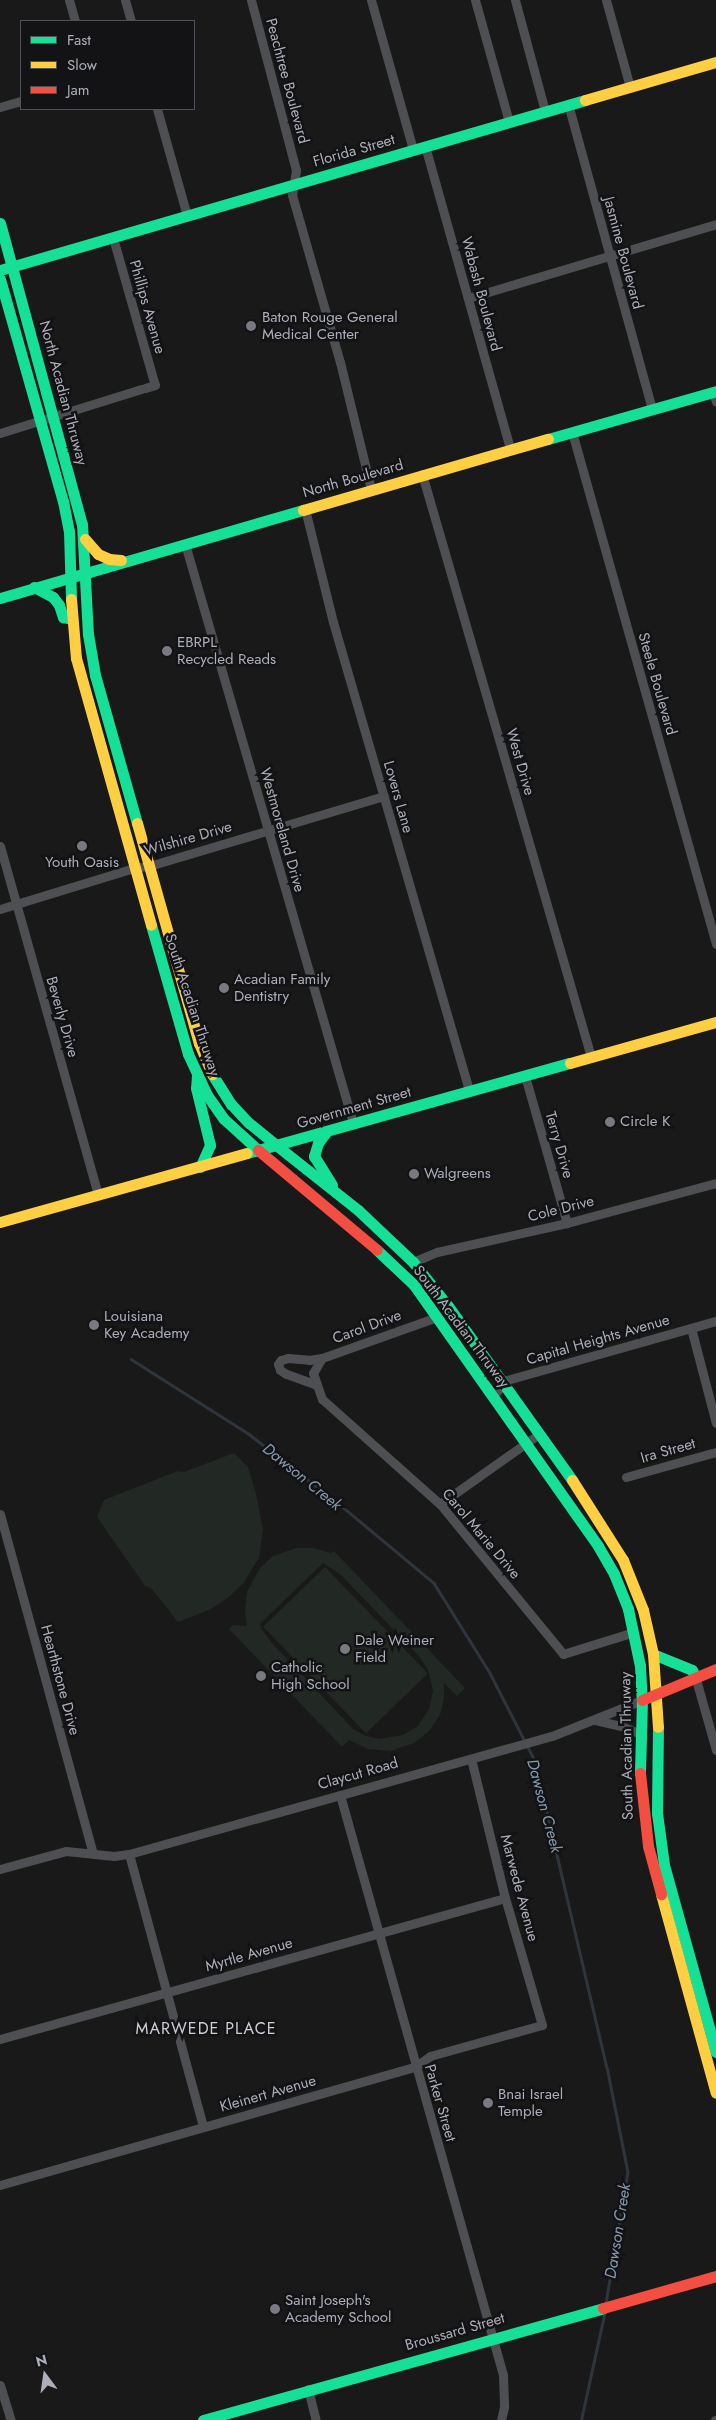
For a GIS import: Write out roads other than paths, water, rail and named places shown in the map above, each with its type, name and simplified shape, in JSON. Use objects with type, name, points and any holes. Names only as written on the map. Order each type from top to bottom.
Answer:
[{"type":"main road","name":"Florida Street","points":[[0,270],[716,62]]},
{"type":"main road","name":"North Acadian Thruway","points":[[0,223],[80,512],[86,572]]},
{"type":"main road","name":"North Acadian Thruway","points":[[0,278],[66,517],[70,577]]},
{"type":"main road","name":"North Boulevard","points":[[0,598],[652,408],[715,395]]},
{"type":"main road","points":[[84,539],[98,554],[110,559],[126,561]]},
{"type":"main road","name":"South Acadian Thruway","points":[[86,572],[88,634],[95,675],[199,1043],[210,1071],[224,1096],[239,1114],[386,1234],[413,1262],[448,1306],[539,1434],[606,1530],[623,1560],[643,1610],[653,1654],[657,1693],[656,1782],[660,1844],[668,1883],[716,2052]]},
{"type":"main road","name":"South Acadian Thruway","points":[[70,577],[76,658],[175,1010],[197,1076],[218,1112],[258,1150],[375,1246],[414,1285],[494,1396],[607,1560],[621,1591],[634,1632],[641,1672],[640,1787],[648,1846],[716,2093]]},
{"type":"main road","points":[[34,587],[53,597],[59,605],[63,617],[72,619]]},
{"type":"main road","name":"Government Street","points":[[0,1222],[716,1022]]},
{"type":"main road","points":[[197,1076],[196,1088],[210,1145],[200,1167]]},
{"type":"main road","points":[[327,1131],[318,1142],[314,1156],[337,1194]]},
{"type":"main road","points":[[653,1654],[692,1670],[695,1676]]},
{"type":"main road","name":"Claycut Road","points":[[642,1700],[695,1676],[716,1669]]},
{"type":"main road","name":"Broussard Street","points":[[203,2420],[493,2337],[716,2276]]},
{"type":"street","points":[[69,0],[75,20]]},
{"type":"street","points":[[125,0],[132,20]]},
{"type":"street","name":"Peachtree Boulevard","points":[[250,0],[296,170],[292,195],[340,362],[371,489]]},
{"type":"street","points":[[372,0],[413,149]]},
{"type":"street","points":[[475,0],[508,122]]},
{"type":"street","points":[[514,0],[545,111]]},
{"type":"street","points":[[606,0],[630,87]]},
{"type":"street","points":[[0,107],[20,101]]},
{"type":"street","name":"Jasmine Boulevard","points":[[568,104],[652,408]]},
{"type":"street","points":[[156,110],[187,216]]},
{"type":"street","name":"Wabash Boulevard","points":[[425,146],[510,449]]},
{"type":"street","points":[[468,298],[716,224]]},
{"type":"street","name":"Phillips Avenue","points":[[54,417],[155,385],[113,238]]},
{"type":"street","points":[[0,433],[54,417]]},
{"type":"street","name":"Steele Boulevard","points":[[572,432],[716,944]]},
{"type":"street","name":"West Drive","points":[[422,474],[591,1057]]},
{"type":"street","name":"Lovers Lane","points":[[305,509],[333,622],[469,1091]]},
{"type":"street","name":"Westmoreland Drive","points":[[185,544],[353,1123]]},
{"type":"street","name":"Wilshire Drive","points":[[0,909],[134,868],[149,866],[384,796]]},
{"type":"street","name":"Beverly Drive","points":[[0,846],[98,1195]]},
{"type":"street","name":"Terry Drive","points":[[525,1076],[567,1223]]},
{"type":"street","name":"Cole Drive","points":[[413,1262],[437,1252],[567,1223],[716,1183]]},
{"type":"street","name":"Carol Drive","points":[[313,1373],[322,1358],[437,1317]]},
{"type":"street","name":"Capital Heights Avenue","points":[[503,1384],[507,1380],[716,1321]]},
{"type":"street","points":[[691,1328],[716,1423]]},
{"type":"street","points":[[317,1385],[286,1374],[280,1370],[278,1364],[281,1360],[288,1358],[309,1360],[322,1358]]},
{"type":"street","name":"Carol Marie Drive","points":[[313,1373],[322,1399],[440,1504],[563,1654],[634,1632]]},
{"type":"street","points":[[494,1396],[503,1384]]},
{"type":"street","points":[[440,1504],[539,1434]]},
{"type":"street","name":"Ira Street","points":[[626,1477],[716,1452]]},
{"type":"street","name":"Hearthstone Drive","points":[[0,1514],[93,1854]]},
{"type":"street","points":[[695,1676],[716,1750]]},
{"type":"street","name":"Claycut Road","points":[[0,1869],[66,1851],[114,1856],[129,1854],[552,1736],[642,1700]]},
{"type":"street","points":[[594,1720],[621,1726],[641,1734]]},
{"type":"street","name":"Marwede Avenue","points":[[471,1759],[505,1898],[542,2025]]},
{"type":"street","name":"Parker Street","points":[[340,1795],[414,2067],[503,2375],[504,2407],[501,2420]]},
{"type":"street","points":[[129,1854],[203,2126]]},
{"type":"street","name":"Myrtle Avenue","points":[[0,2039],[505,1898]]},
{"type":"street","name":"Kleinert Avenue","points":[[0,2185],[414,2067],[430,2056],[542,2025]]},
{"type":"street","points":[[0,2385],[11,2420]]},
{"type":"street","points":[[308,2389],[316,2420]]},
{"type":"waterway","name":"Dawson Creek","points":[[131,1359],[249,1434],[344,1508],[434,1583],[490,1673],[535,1761],[607,2067],[628,2172],[606,2303]]},
{"type":"waterway","name":"Dawson Creek","points":[[581,2420],[605,2311]]},
{"type":"place","name":"Baton Rouge General Medical Center","points":[[251,326]]},
{"type":"place","name":"EBRPL Recycled Reads","points":[[167,651]]},
{"type":"place","name":"Youth Oasis","points":[[82,846]]},
{"type":"place","name":"Acadian Family Dentistry","points":[[224,988]]},
{"type":"place","name":"Circle K","points":[[610,1122]]},
{"type":"place","name":"Walgreens","points":[[414,1174]]},
{"type":"place","name":"Louisiana Key Academy","points":[[94,1325]]},
{"type":"place","name":"Dale Weiner Field","points":[[345,1649]]},
{"type":"place","name":"Catholic High School","points":[[261,1676]]},
{"type":"place","name":"Bnai Israel Temple","points":[[488,2103]]},
{"type":"place","name":"Saint Joseph's Academy School","points":[[275,2309]]},
{"type":"district","name":"MARWEDE PLACE","points":[[206,2029]]}]
